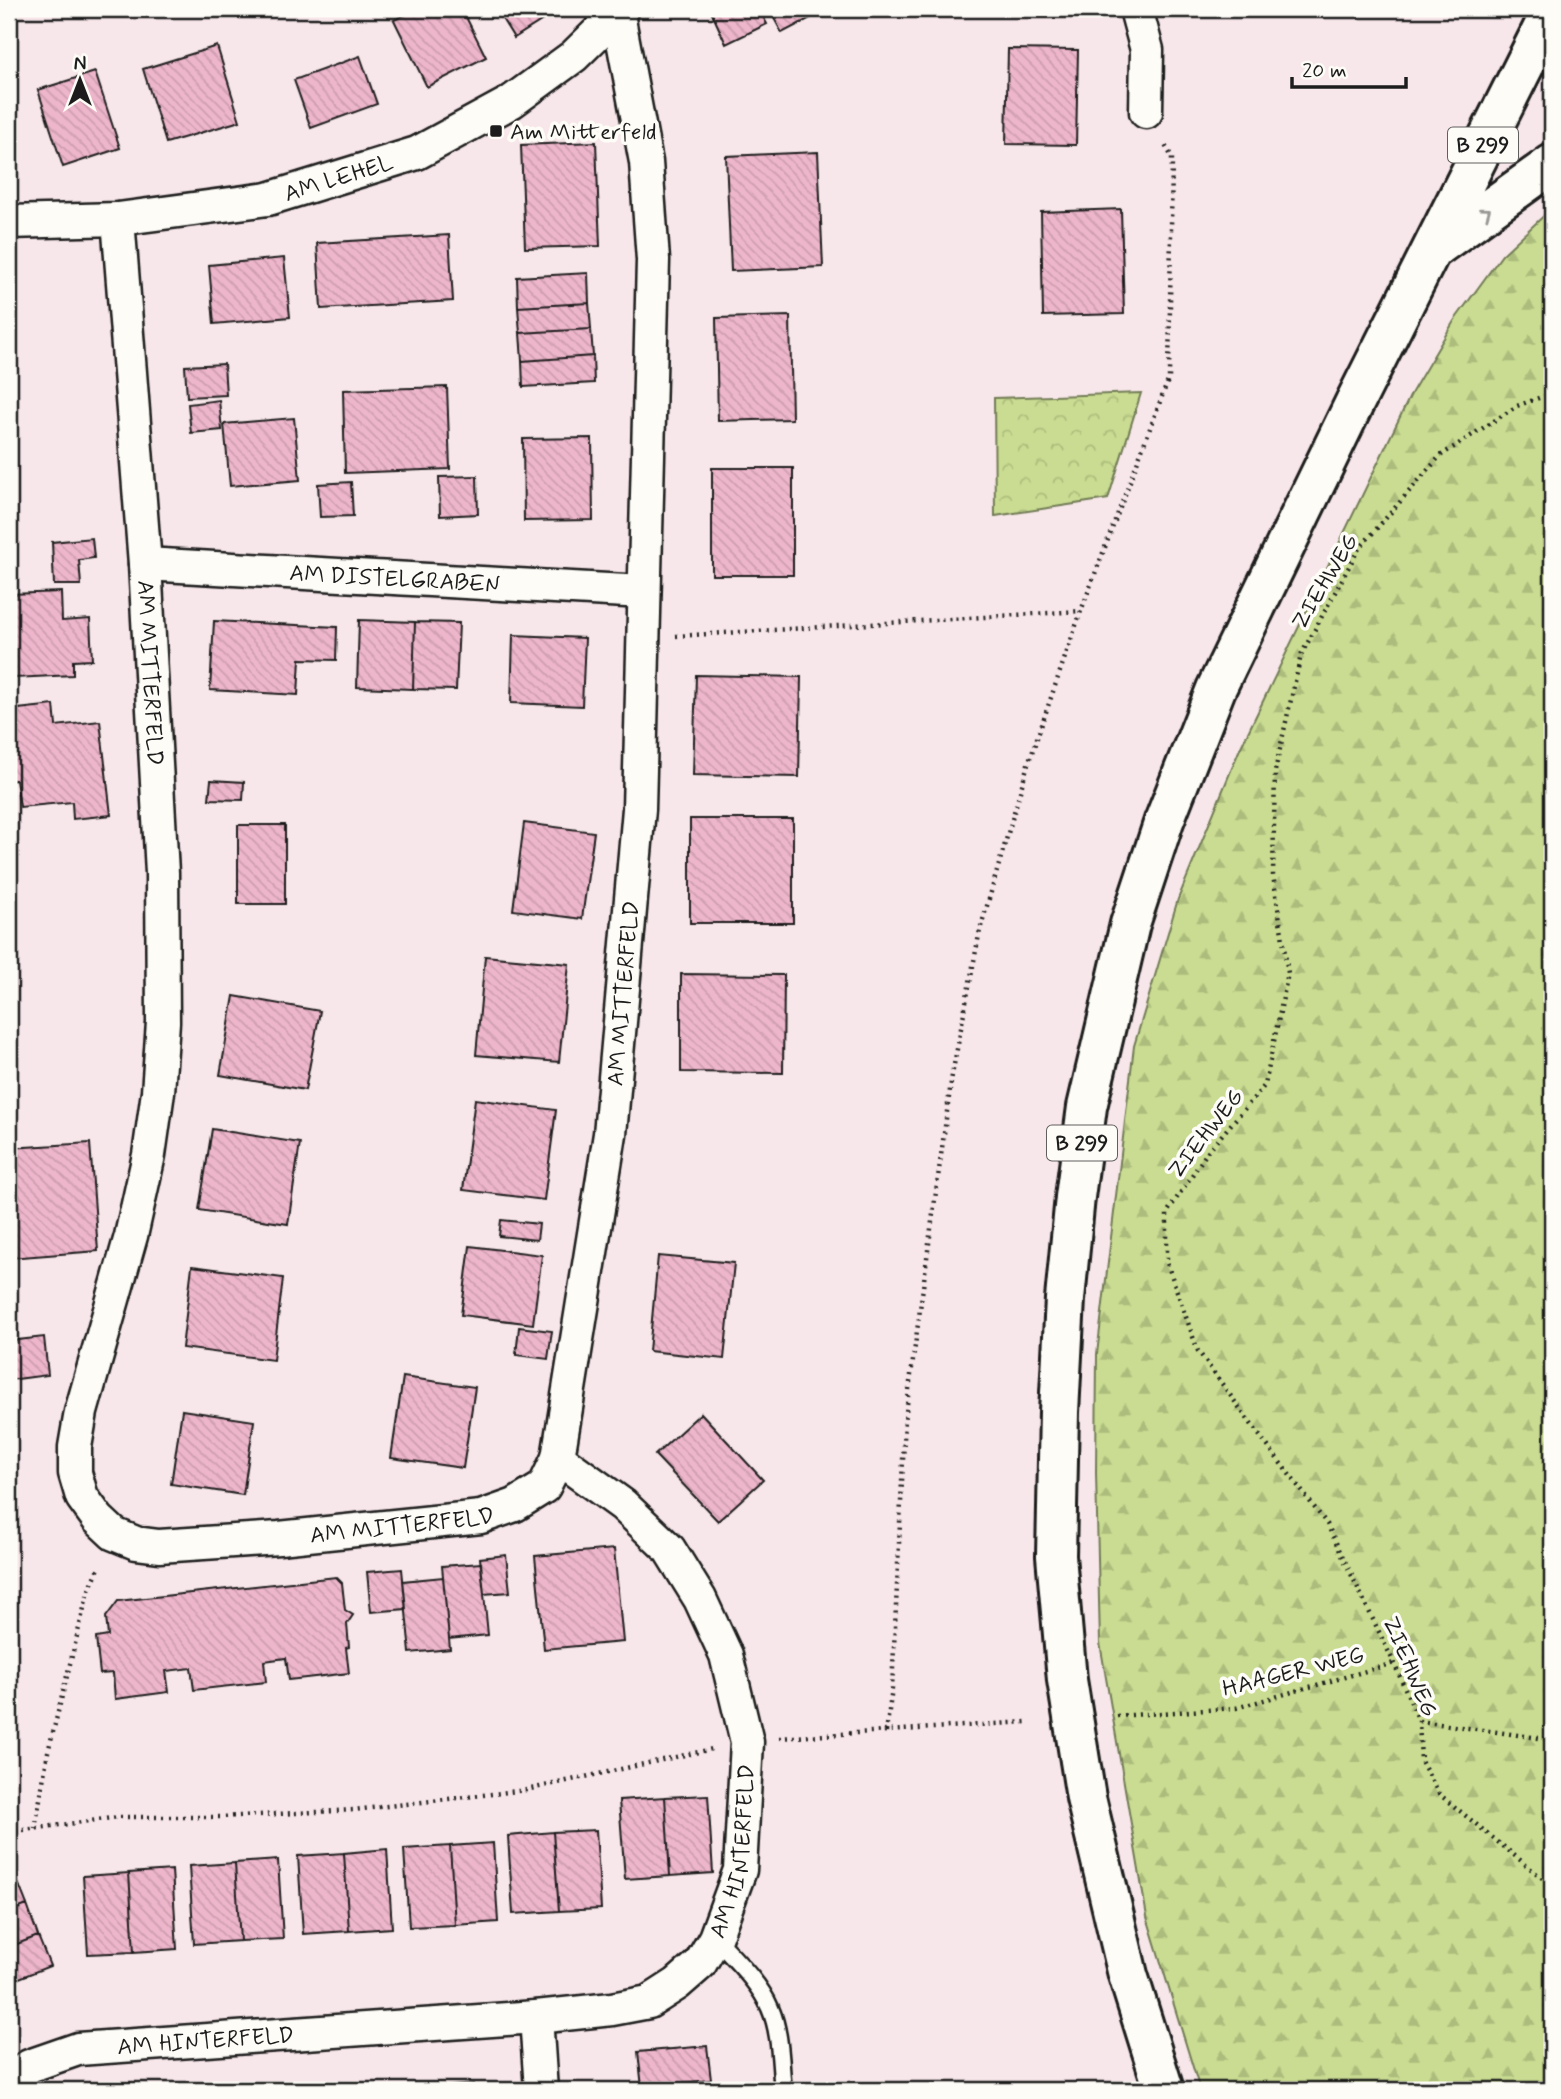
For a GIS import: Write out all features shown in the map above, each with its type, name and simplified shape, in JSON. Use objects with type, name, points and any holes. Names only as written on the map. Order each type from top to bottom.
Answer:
[{"type":"main road","name":"B 299","points":[[1164,2090],[1128,1975],[1086,1798],[1067,1680],[1056,1556],[1065,1298],[1087,1107],[1130,924],[1164,821],[1216,688],[1542,19]]},
{"type":"main road","points":[[1430,251],[1552,164]]},
{"type":"street","points":[[1136,9],[1147,50],[1146,112]]},
{"type":"street","name":"AM LEHEL","points":[[9,222],[118,219],[268,199],[417,153],[511,102],[574,56],[619,11]]},
{"type":"street","name":"AM MITTERFELD","points":[[118,219],[145,564],[162,873],[163,1023],[149,1155],[131,1236],[81,1412],[75,1447],[75,1473],[82,1497],[97,1519],[114,1534],[136,1543],[159,1546],[279,1538],[481,1517],[515,1505],[544,1487],[558,1458],[610,1134],[639,809],[653,260],[646,162],[619,11]]},
{"type":"street","name":"AM DISTELGRABEN","points":[[145,564],[644,592]]},
{"type":"street","name":"AM HINTERFELD","points":[[9,2083],[29,2066],[78,2049],[536,2017],[612,2009],[649,2002],[677,1984],[700,1964],[715,1938],[740,1870],[747,1742],[726,1655],[700,1598],[669,1549],[623,1505],[558,1458]]},
{"type":"street","points":[[536,2017],[541,2090]]},
{"type":"lane","points":[[715,1938],[751,1979],[770,2007],[777,2029],[783,2090]]},
{"type":"path","points":[[886,1732],[892,1689],[905,1419],[952,1075],[979,930],[1028,764],[1081,611],[1169,379],[1172,157],[1146,112]]},
{"type":"path","name":"ZIEHWEG","points":[[1552,393],[1517,405],[1440,456],[1358,550],[1301,654],[1275,771],[1273,875],[1288,973],[1265,1085],[1208,1151],[1167,1213],[1167,1263],[1198,1351],[1327,1524],[1419,1721],[1421,1761],[1439,1794],[1552,1886]]},
{"type":"path","points":[[643,638],[1081,611]]},
{"type":"path","points":[[35,1829],[48,1752],[88,1592],[114,1534]]},
{"type":"path","name":"HAAGER WEG","points":[[1117,1716],[1236,1708],[1394,1663]]},
{"type":"path","points":[[1419,1721],[1546,1739],[1552,1735]]},
{"type":"path","points":[[747,1742],[796,1736],[1026,1722]]},
{"type":"path","points":[[9,1832],[119,1817],[220,1817],[354,1810],[526,1790],[672,1756]]},
{"type":"green space","points":[[1552,208],[1552,2090],[1200,2090],[1147,1917],[1100,1643],[1096,1473],[1097,1354],[1134,1046],[1178,899],[1239,751],[1412,392],[1454,321],[1502,255]]},
{"type":"green space","points":[[1141,393],[1108,499],[995,516],[994,398]]},
{"type":"building","points":[[417,9],[462,9],[486,57],[427,87],[394,20]]},
{"type":"building","points":[[496,9],[560,9],[514,38]]},
{"type":"building","points":[[710,9],[759,9],[767,24],[726,44]]},
{"type":"building","points":[[769,9],[818,9],[820,13],[782,33]]},
{"type":"building","points":[[217,46],[240,121],[166,143],[143,69]]},
{"type":"building","points":[[1008,49],[1078,50],[1076,145],[1006,144]]},
{"type":"building","points":[[360,56],[377,104],[311,128],[294,80]]},
{"type":"building","points":[[95,72],[120,148],[63,167],[38,90]]},
{"type":"building","points":[[596,142],[600,246],[525,248],[521,145]]},
{"type":"building","points":[[818,152],[823,267],[731,271],[726,156]]},
{"type":"building","points":[[1121,209],[1124,314],[1043,316],[1041,212]]},
{"type":"building","points":[[449,235],[453,301],[321,309],[317,243]]},
{"type":"building","points":[[284,258],[290,317],[214,324],[209,265]]},
{"type":"building","points":[[588,273],[589,303],[518,307],[517,277]]},
{"type":"building","points":[[589,303],[591,329],[520,333],[518,307]]},
{"type":"building","points":[[790,316],[792,419],[718,421],[716,318]]},
{"type":"building","points":[[591,329],[593,356],[522,361],[520,333]]},
{"type":"building","points":[[593,356],[594,383],[523,387],[522,361]]},
{"type":"building","points":[[224,364],[226,395],[187,397],[185,366]]},
{"type":"building","points":[[447,387],[450,469],[345,473],[343,390]]},
{"type":"building","points":[[219,400],[222,430],[191,433],[188,404]]},
{"type":"building","points":[[294,418],[300,480],[230,486],[224,424]]},
{"type":"building","points":[[592,438],[593,520],[524,521],[523,439]]},
{"type":"building","points":[[712,468],[793,468],[793,575],[712,575]]},
{"type":"building","points":[[477,476],[478,514],[440,516],[439,477]]},
{"type":"building","points":[[351,482],[353,516],[320,517],[318,484]]},
{"type":"building","points":[[92,538],[94,558],[79,560],[81,585],[54,585],[52,542]]},
{"type":"building","points":[[61,592],[62,621],[90,619],[92,660],[73,661],[73,675],[14,678],[10,594]]},
{"type":"building","points":[[359,620],[415,622],[413,689],[357,687]]},
{"type":"building","points":[[214,621],[337,627],[336,660],[300,659],[298,695],[210,690]]},
{"type":"building","points":[[415,622],[459,623],[456,690],[413,689]]},
{"type":"building","points":[[513,635],[585,638],[582,706],[511,703]]},
{"type":"building","points":[[696,675],[801,677],[799,777],[693,775]]},
{"type":"building","points":[[54,705],[56,726],[100,721],[111,815],[73,819],[72,802],[20,807],[16,780],[9,781],[9,710]]},
{"type":"building","points":[[211,780],[244,782],[243,800],[209,799]]},
{"type":"building","points":[[690,819],[793,819],[793,923],[690,923]]},
{"type":"building","points":[[524,823],[594,832],[582,919],[513,910]]},
{"type":"building","points":[[238,825],[285,825],[285,904],[238,904]]},
{"type":"building","points":[[485,956],[569,964],[559,1062],[476,1055]]},
{"type":"building","points":[[681,974],[784,975],[783,1073],[681,1072]]},
{"type":"building","points":[[234,996],[320,1011],[305,1090],[220,1075]]},
{"type":"building","points":[[475,1099],[556,1110],[544,1200],[463,1190]]},
{"type":"building","points":[[212,1129],[300,1143],[288,1224],[199,1210]]},
{"type":"building","points":[[90,1143],[98,1251],[9,1258],[9,1148]]},
{"type":"building","points":[[501,1220],[539,1224],[537,1240],[499,1236]]},
{"type":"building","points":[[470,1246],[542,1255],[533,1324],[461,1315]]},
{"type":"building","points":[[658,1256],[734,1263],[724,1359],[649,1351]]},
{"type":"building","points":[[192,1266],[283,1278],[273,1360],[182,1348]]},
{"type":"building","points":[[519,1327],[552,1331],[548,1359],[516,1355]]},
{"type":"building","points":[[44,1337],[48,1375],[9,1380],[9,1341]]},
{"type":"building","points":[[403,1377],[475,1387],[463,1468],[391,1458]]},
{"type":"building","points":[[182,1410],[254,1421],[243,1495],[171,1484]]},
{"type":"building","points":[[701,1413],[763,1480],[718,1521],[655,1455]]},
{"type":"building","points":[[614,1549],[623,1642],[544,1649],[535,1556]]},
{"type":"building","points":[[506,1555],[510,1592],[484,1594],[480,1558]]},
{"type":"building","points":[[481,1563],[488,1635],[449,1639],[442,1566]]},
{"type":"building","points":[[402,1569],[406,1609],[371,1612],[367,1572]]},
{"type":"building","points":[[336,1577],[342,1583],[345,1610],[353,1615],[347,1624],[349,1673],[289,1680],[286,1658],[264,1661],[266,1682],[194,1690],[191,1668],[166,1671],[169,1692],[115,1699],[113,1673],[100,1674],[96,1638],[108,1636],[106,1617],[118,1601]]},
{"type":"building","points":[[443,1577],[450,1649],[410,1653],[403,1581]]},
{"type":"building","points":[[708,1795],[713,1873],[670,1876],[665,1797]]},
{"type":"building","points":[[665,1797],[670,1876],[625,1879],[619,1800]]},
{"type":"building","points":[[596,1830],[601,1909],[559,1911],[553,1832]]},
{"type":"building","points":[[553,1832],[559,1911],[513,1914],[508,1836]]},
{"type":"building","points":[[493,1843],[498,1922],[455,1925],[450,1846]]},
{"type":"building","points":[[450,1846],[455,1925],[409,1927],[404,1849]]},
{"type":"building","points":[[387,1849],[392,1928],[349,1931],[344,1853]]},
{"type":"building","points":[[344,1853],[349,1931],[303,1934],[298,1856]]},
{"type":"building","points":[[278,1860],[283,1939],[240,1941],[235,1863]]},
{"type":"building","points":[[235,1863],[240,1941],[194,1944],[189,1866]]},
{"type":"building","points":[[172,1870],[177,1949],[134,1952],[129,1873]]},
{"type":"building","points":[[14,1872],[27,1905],[9,1912],[9,1874]]},
{"type":"building","points":[[129,1873],[134,1952],[88,1954],[83,1876]]},
{"type":"building","points":[[27,1905],[38,1936],[9,1947],[9,1912]]},
{"type":"building","points":[[38,1936],[50,1966],[9,1982],[9,1947]]},
{"type":"building","points":[[707,2046],[711,2080],[642,2087],[638,2052]]},
{"type":"building","points":[[711,2080],[712,2090],[642,2090],[642,2087]]},
{"type":"building","points":[[473,2084],[474,2090],[408,2090]]},
{"type":"place","name":"Am Mitterfeld","points":[[496,131]]}]
